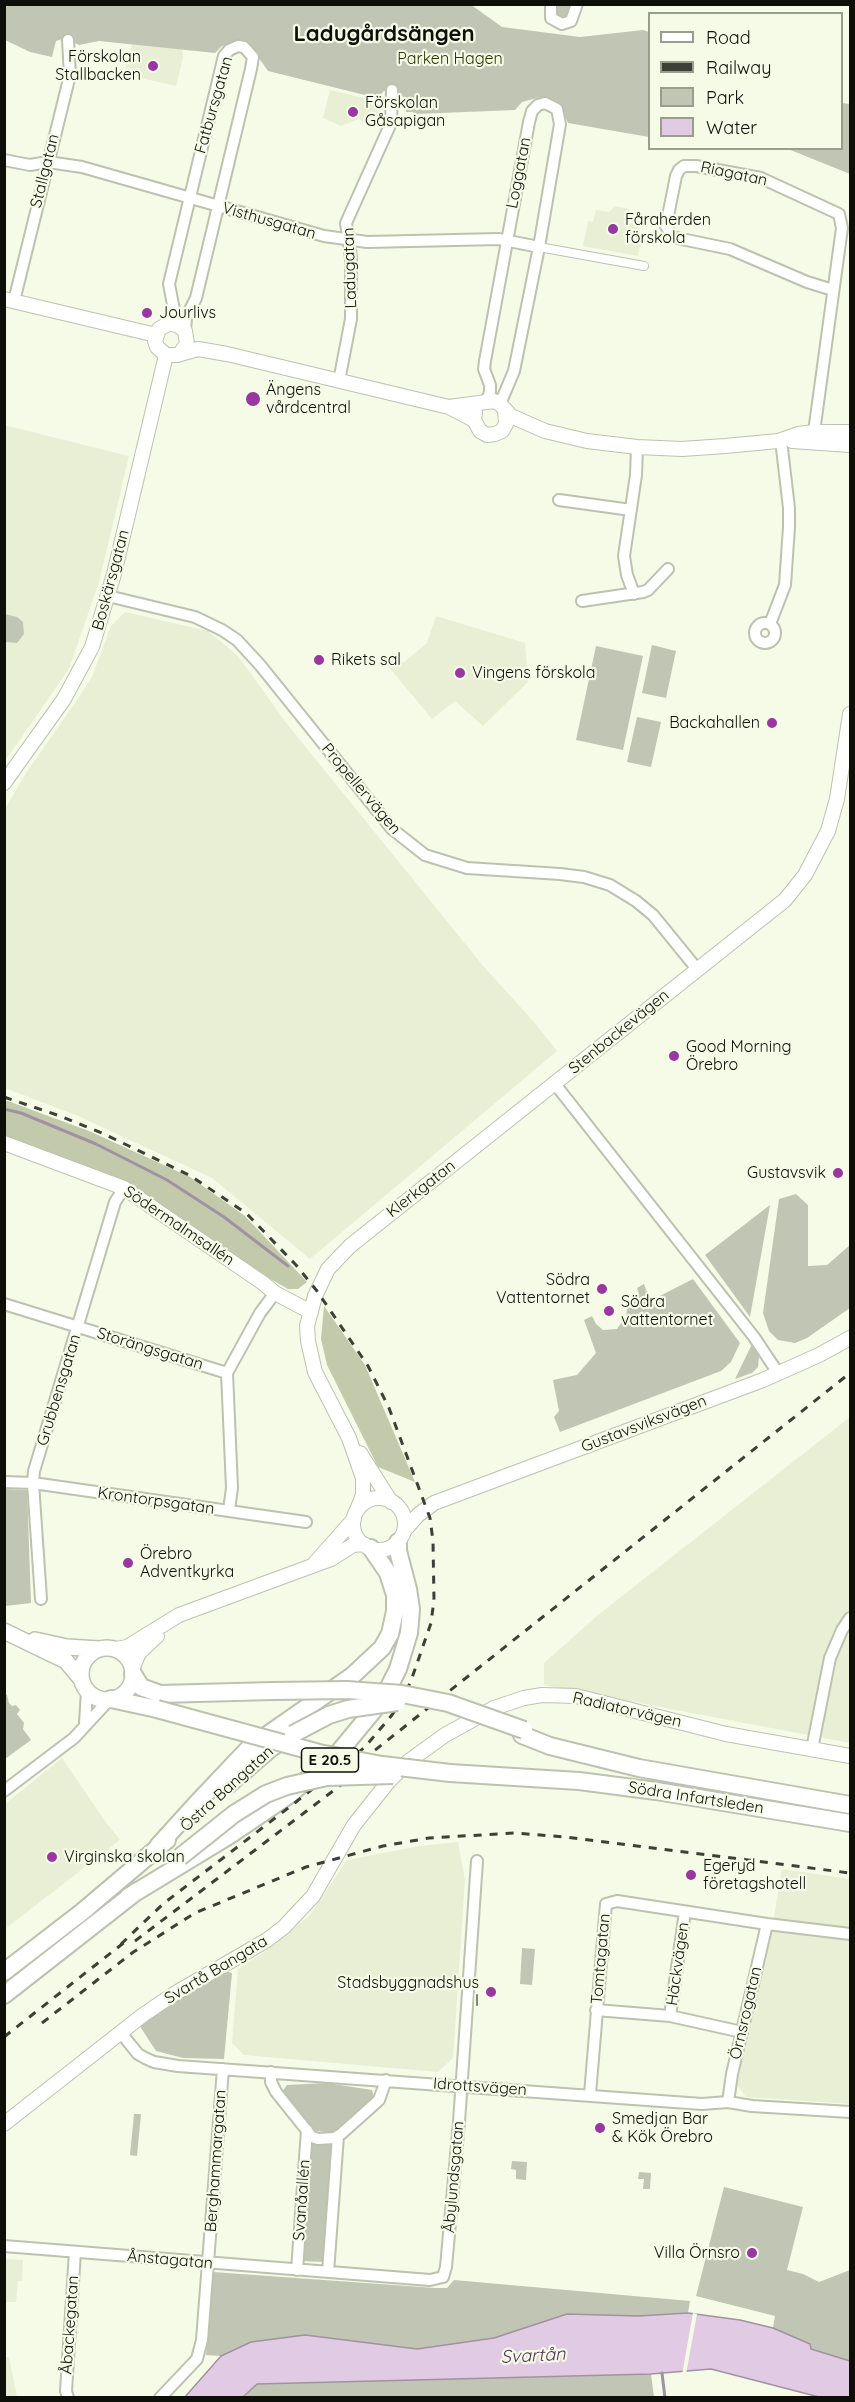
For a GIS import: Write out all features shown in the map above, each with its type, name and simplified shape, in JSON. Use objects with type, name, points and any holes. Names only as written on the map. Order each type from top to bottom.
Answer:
[{"type":"main road","name":"E 20.5","points":[[128,1897],[230,1835],[289,1795],[339,1752],[373,1712],[398,1668],[409,1634],[411,1609],[398,1551],[401,1537]]},
{"type":"main road","name":"E 20.5","points":[[158,1846],[250,1747],[352,1676],[382,1648],[390,1634],[396,1595],[388,1573],[367,1546]]},
{"type":"main road","points":[[7,1632],[67,1647],[99,1649],[129,1659],[141,1687],[160,1694],[347,1690],[402,1694],[448,1703],[523,1733]]},
{"type":"main road","points":[[7,1632],[66,1661],[97,1698],[157,1709],[319,1754],[382,1765],[450,1773]]},
{"type":"main road","points":[[84,1685],[84,1662],[90,1654],[99,1649]]},
{"type":"main road","points":[[110,1699],[126,1692],[131,1683],[129,1659]]},
{"type":"main road","name":"Östra Bangatan","points":[[4,1972],[82,1912],[158,1846],[180,1831],[250,1765],[293,1734],[330,1715],[370,1704],[401,1702],[449,1710],[523,1733]]},
{"type":"main road","name":"Södra Infartsleden","points":[[523,1733],[553,1740],[579,1752],[658,1771],[850,1805]]},
{"type":"main road","name":"Östra Bangatan","points":[[4,1995],[234,1814],[266,1794],[287,1786],[327,1777],[381,1775],[425,1777],[450,1773]]},
{"type":"main road","name":"Södra Infartsleden","points":[[450,1773],[542,1778],[656,1791],[850,1823]]},
{"type":"street","points":[[551,4],[551,18],[562,24],[571,21],[577,4]]},
{"type":"street","name":"Stallgatan","points":[[9,300],[70,75],[68,40]]},
{"type":"street","name":"Fatbursgatan","points":[[170,324],[174,310],[169,284],[224,56],[229,50],[238,46],[244,47],[251,54],[253,61],[195,298],[186,318],[186,333]]},
{"type":"street","name":"Ladugatan","points":[[339,381],[351,319],[351,258],[346,223],[391,123],[392,90]]},
{"type":"street","name":"Loggatan","points":[[545,104],[557,109],[560,124],[539,247],[514,371],[493,405],[484,361],[529,122],[532,111],[538,105],[545,104]]},
{"type":"street","name":"Visthusgatan","points":[[4,160],[30,165],[48,162],[82,167],[324,236],[347,240],[368,242],[487,238],[539,247]]},
{"type":"street","name":"Riagatan","points":[[815,437],[842,228],[839,214],[761,178],[696,166],[684,166],[679,170],[666,225],[672,237],[730,249],[814,285],[833,290]]},
{"type":"street","points":[[539,247],[644,266]]},
{"type":"street","points":[[9,300],[156,335]]},
{"type":"street","points":[[227,354],[186,333],[179,326],[170,324],[159,329],[156,335],[157,347],[166,355],[177,355],[198,349],[227,354],[449,407],[474,420]]},
{"type":"street","points":[[182,352],[187,344],[186,333]]},
{"type":"street","name":"Boskärsgatan","points":[[4,783],[79,673],[94,640],[108,596],[166,355]]},
{"type":"street","points":[[449,407],[493,405],[545,431],[605,444],[682,449],[781,440],[798,434],[850,445]]},
{"type":"street","points":[[493,405],[474,413],[474,420],[480,431],[487,435],[502,431],[545,431]]},
{"type":"street","points":[[493,405],[506,424],[502,431]]},
{"type":"street","points":[[815,437],[850,432]]},
{"type":"street","points":[[770,624],[785,585],[789,527],[781,440]]},
{"type":"street","points":[[634,594],[625,565],[637,447]]},
{"type":"street","points":[[559,500],[631,510]]},
{"type":"street","points":[[582,601],[648,590],[669,569]]},
{"type":"street","name":"Propellervägen","points":[[108,596],[195,617],[237,640],[260,665],[392,829],[425,855],[467,868],[560,874],[604,882],[628,895],[652,915],[697,969]]},
{"type":"street","name":"Stenbackevägen","points":[[778,1373],[754,1337],[555,1084],[778,906],[795,888],[805,875],[821,844],[833,814],[850,714]]},
{"type":"street","name":"Klerkgatan","points":[[311,1312],[320,1282],[338,1256],[555,1084]]},
{"type":"street","name":"Södermalmsallén","points":[[4,1143],[124,1188],[274,1293],[311,1312]]},
{"type":"street","name":"Grubbensgatan","points":[[41,1599],[34,1471],[116,1203],[124,1188]]},
{"type":"street","points":[[230,1510],[232,1488],[227,1373],[260,1313],[274,1293]]},
{"type":"street","name":"Storängsgatan","points":[[4,1304],[227,1373]]},
{"type":"street","points":[[311,1312],[307,1326],[310,1356],[315,1372],[329,1395],[349,1438],[364,1486],[353,1528],[355,1535],[367,1546]]},
{"type":"street","name":"Gustavsviksvägen","points":[[393,1503],[411,1506],[434,1503],[778,1373],[850,1338]]},
{"type":"street","points":[[129,1659],[150,1636],[187,1613],[290,1575],[315,1563],[331,1559],[353,1545],[386,1550],[401,1537],[403,1515],[349,1438]]},
{"type":"street","name":"Krontorpsgatan","points":[[4,1482],[33,1483],[306,1522]]},
{"type":"street","points":[[315,1563],[365,1502],[372,1499],[384,1499],[393,1503]]},
{"type":"street","name":"Gustavsviksvägen","points":[[401,1537],[418,1515],[434,1503]]},
{"type":"street","points":[[812,1749],[830,1658],[850,1618]]},
{"type":"street","points":[[84,1685],[86,1723]]},
{"type":"street","name":"Radiatorvägen","points":[[389,1781],[423,1750],[469,1720],[508,1702],[543,1695],[576,1696],[726,1734],[850,1756]]},
{"type":"street","points":[[4,1791],[74,1738],[110,1699]]},
{"type":"street","name":"Svartå Bangata","points":[[4,2124],[174,1994],[267,1940],[284,1927],[313,1896],[354,1825],[389,1781]]},
{"type":"street","name":"Åbylundsgatan","points":[[332,2272],[430,2280],[442,2277],[446,2267],[477,1862]]},
{"type":"street","name":"Tomtagatan","points":[[590,2094],[606,1904],[617,1901],[685,1912]]},
{"type":"street","points":[[685,1912],[850,1934]]},
{"type":"street","name":"Häckvägen","points":[[670,2016],[685,1912]]},
{"type":"street","name":"Örnsrogatan","points":[[728,2102],[741,2032],[768,1924]]},
{"type":"street","points":[[596,2010],[670,2016],[741,2032]]},
{"type":"street","name":"Idrottsvägen","points":[[121,2033],[138,2054],[154,2062],[461,2087],[590,2094],[702,2104],[728,2102],[752,2106],[850,2112]]},
{"type":"street","name":"Berghammargatan","points":[[160,2397],[196,2359],[202,2340],[223,2069]]},
{"type":"street","points":[[272,2072],[271,2082],[276,2092],[307,2130]]},
{"type":"street","points":[[338,2136],[379,2100],[386,2080]]},
{"type":"street","name":"Svanåallén","points":[[307,2130],[318,2139],[338,2136],[332,2272]]},
{"type":"street","name":"Svanåallén","points":[[297,2270],[307,2130]]},
{"type":"street","name":"Ånstagatan","points":[[4,2246],[332,2272]]},
{"type":"street","name":"Åbackegatan","points":[[68,2397],[66,2391],[75,2252]]},
{"type":"shaded area","name":"Förskolan Stallbacken","points":[[132,44],[182,49],[183,58],[176,86],[124,74]]},
{"type":"shaded area","name":"Förskolan Gåsapigan","points":[[330,90],[373,100],[378,105],[383,119],[364,123],[359,119],[341,126],[323,118]]},
{"type":"shaded area","name":"Fåraherden förskola","points":[[615,206],[629,209],[627,222],[640,226],[639,232],[643,233],[638,256],[583,246],[588,221],[593,222],[596,210],[609,212]]},
{"type":"shaded area","points":[[4,425],[129,456],[99,582],[69,669],[5,761]]},
{"type":"shaded area","points":[[125,612],[208,631],[238,656],[287,724],[484,967],[557,1051],[310,1259],[212,1178],[78,1116],[5,1088],[5,809],[26,773],[92,677],[111,626]]},
{"type":"shaded area","name":"Vingens förskola","points":[[436,616],[525,643],[528,682],[483,726],[455,701],[432,719],[383,660],[393,652],[403,663],[427,643]]},
{"type":"shaded area","points":[[5,1100],[89,1131],[190,1177],[245,1216],[307,1282],[298,1289],[288,1289],[246,1265],[128,1182],[5,1138]]},
{"type":"shaded area","points":[[324,1306],[365,1365],[415,1482],[378,1467],[327,1365],[321,1339]]},
{"type":"shaded area","points":[[850,1417],[850,1743],[544,1685],[544,1663],[598,1615]]},
{"type":"shaded area","name":"Virginska skolan","points":[[62,1758],[120,1840],[5,1929],[5,1804]]},
{"type":"shaded area","points":[[458,1842],[465,1880],[453,2058],[438,2072],[244,2055],[232,2043],[238,1969],[266,1951],[309,1916],[347,1860],[420,1846]]},
{"type":"shaded area","points":[[782,1869],[850,1879],[850,2104],[746,2097],[736,2083],[773,1923]]},
{"type":"shaded area","points":[[4,2259],[23,2260],[22,2281],[18,2281],[16,2302],[5,2302]]},
{"type":"shaded area","points":[[5,2357],[9,2357],[17,2397],[5,2397]]},
{"type":"green space","name":"Parken Hagen","points":[[5,4],[470,4],[502,27],[580,37],[643,30],[648,32],[648,137],[568,123],[560,104],[550,98],[541,97],[522,102],[515,110],[415,114],[406,112],[403,97],[397,91],[391,89],[384,91],[377,98],[268,71],[256,54],[232,44],[222,46],[215,53],[99,41],[79,45],[65,38],[56,41],[52,57],[30,52],[5,40]]},
{"type":"green space","points":[[554,5],[574,5],[570,18],[555,20]]},
{"type":"green space","points":[[843,103],[850,104],[850,174],[790,150],[843,150]]},
{"type":"green space","points":[[5,614],[17,617],[23,622],[24,634],[17,643],[5,642]]},
{"type":"green space","points":[[652,645],[676,651],[666,698],[642,693]]},
{"type":"green space","points":[[596,646],[643,656],[623,750],[576,740]]},
{"type":"green space","points":[[637,717],[661,722],[651,767],[627,762]]},
{"type":"green space","points":[[796,1194],[808,1205],[808,1266],[827,1265],[850,1245],[850,1308],[807,1338],[795,1343],[778,1340],[769,1331],[763,1313],[779,1199]]},
{"type":"green space","points":[[770,1205],[750,1317],[705,1255]]},
{"type":"green space","points":[[693,1279],[740,1343],[731,1362],[721,1371],[560,1432],[554,1417],[559,1411],[553,1380],[577,1375],[596,1353],[584,1320],[592,1316],[603,1330],[617,1329],[626,1316],[627,1309],[623,1300],[639,1295],[637,1288],[644,1284],[650,1301]]},
{"type":"green space","points":[[752,1344],[759,1357],[758,1367],[752,1373],[735,1379]]},
{"type":"green space","points":[[5,1489],[27,1490],[31,1603],[5,1606]]},
{"type":"green space","points":[[5,1693],[9,1703],[12,1706],[16,1705],[20,1710],[17,1714],[24,1723],[23,1729],[31,1740],[5,1759]]},
{"type":"green space","points":[[522,1948],[535,1949],[532,1985],[520,1984]]},
{"type":"green space","points":[[225,1971],[232,1973],[224,2059],[183,2058],[156,2051],[141,2028],[141,2021]]},
{"type":"green space","points":[[327,2083],[372,2090],[374,2097],[333,2133],[309,2130],[281,2093],[287,2085]]},
{"type":"green space","points":[[134,2114],[141,2114],[137,2156],[130,2155]]},
{"type":"green space","points":[[309,2142],[333,2145],[326,2262],[300,2261]]},
{"type":"green space","points":[[512,2161],[527,2162],[526,2180],[516,2179],[516,2170],[511,2169]]},
{"type":"green space","points":[[639,2172],[651,2173],[650,2189],[643,2189],[644,2179],[638,2179]]},
{"type":"green space","points":[[724,2187],[803,2207],[787,2270],[803,2274],[819,2282],[850,2270],[850,2361],[811,2349],[809,2344],[773,2328],[775,2316],[696,2296]]},
{"type":"green space","points":[[213,2272],[435,2288],[447,2288],[454,2280],[690,2301],[688,2313],[638,2316],[567,2314],[494,2338],[417,2349],[305,2335],[251,2342],[221,2356],[206,2355]]},
{"type":"green space","points":[[651,2374],[654,2397],[243,2398],[257,2384]]},
{"type":"water","name":"Svartån","points":[[688,2313],[740,2320],[773,2328],[810,2344],[811,2349],[850,2361],[850,2397],[819,2397],[711,2369],[651,2374],[257,2384],[243,2397],[184,2398],[221,2356],[251,2342],[305,2335],[417,2349],[494,2338],[567,2314],[638,2316]]},
{"type":"pier","points":[[693,2313],[697,2314],[686,2374],[682,2375]]},
{"type":"waterway","points":[[4,1109],[21,1113],[96,1144],[167,1180],[224,1217],[288,1266]]},
{"type":"waterway","points":[[662,2373],[665,2398]]},
{"type":"railway","points":[[4,1097],[102,1133],[191,1176],[247,1214],[296,1265],[317,1291],[368,1366],[389,1408],[430,1518],[433,1541],[434,1600],[431,1623],[404,1697],[392,1715],[365,1747],[163,1904],[119,1946]]},
{"type":"railway","points":[[350,1770],[850,1373]]},
{"type":"railway","points":[[135,1941],[362,1769]]},
{"type":"railway","points":[[42,2023],[132,1953],[195,1913],[306,1867],[383,1846],[429,1838],[515,1833],[566,1837],[850,1873]]},
{"type":"railway","points":[[4,2037],[126,1941]]},
{"type":"place","name":"Förskolan Stallbacken","points":[[153,66]]},
{"type":"place","name":"Förskolan Gåsapigan","points":[[353,112]]},
{"type":"place","name":"Fåraherden förskola","points":[[613,229]]},
{"type":"place","name":"Jourlivs","points":[[147,313]]},
{"type":"place","name":"Ängens vårdcentral","points":[[253,399]]},
{"type":"place","name":"Rikets sal","points":[[319,660]]},
{"type":"place","name":"Vingens förskola","points":[[460,673]]},
{"type":"place","name":"Backahallen","points":[[772,723]]},
{"type":"place","name":"Good Morning Örebro","points":[[674,1056]]},
{"type":"place","name":"Gustavsvik","points":[[838,1173]]},
{"type":"place","name":"Södra Vattentornet","points":[[602,1289]]},
{"type":"place","name":"Södra vattentornet","points":[[609,1311]]},
{"type":"place","name":"Örebro Adventkyrka","points":[[128,1563]]},
{"type":"place","name":"Virginska skolan","points":[[52,1857]]},
{"type":"place","name":"Egeryd företagshotell","points":[[691,1875]]},
{"type":"place","name":"Stadsbyggnadshus I","points":[[491,1992]]},
{"type":"place","name":"Smedjan Bar & Kök Örebro","points":[[600,2128]]},
{"type":"place","name":"Villa Örnsro","points":[[752,2253]]},
{"type":"district","name":"Ladugårdsängen","points":[[384,34]]}]
